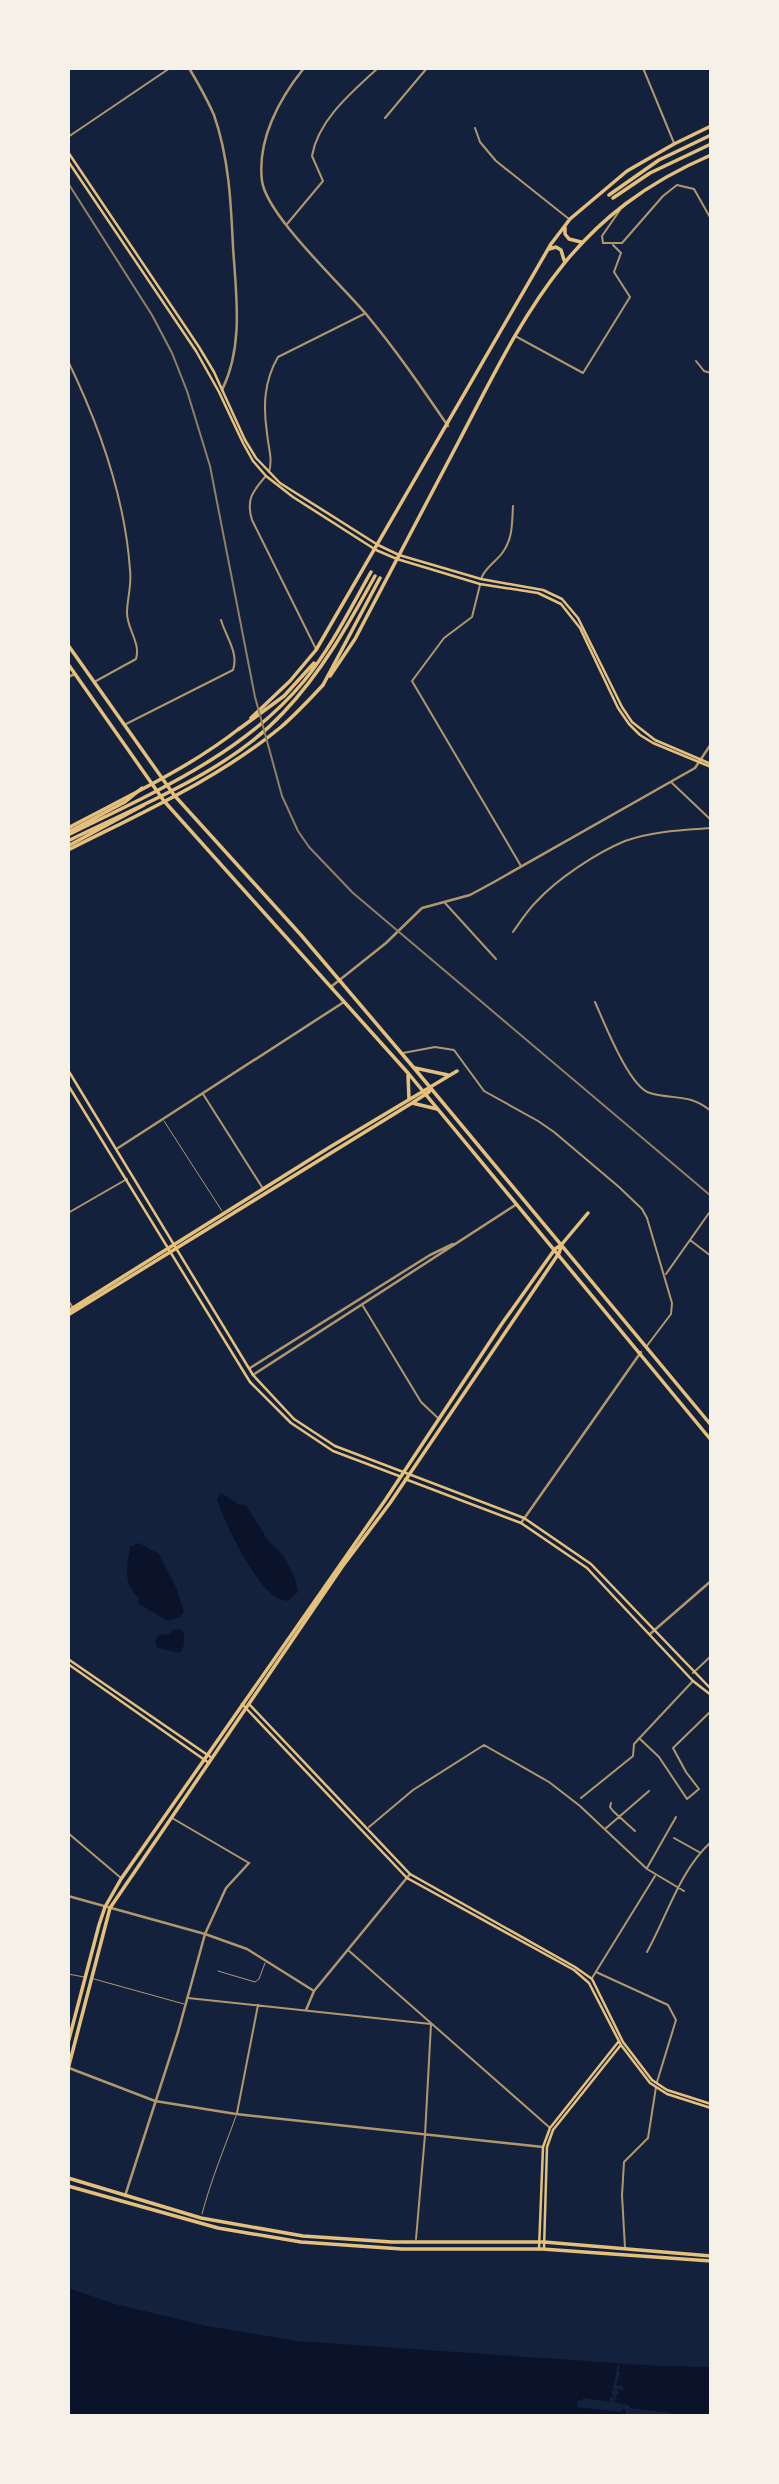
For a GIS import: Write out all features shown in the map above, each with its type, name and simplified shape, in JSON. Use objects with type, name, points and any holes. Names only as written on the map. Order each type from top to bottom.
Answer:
[{"type":"main road","points":[[239,729],[290,681],[316,650],[448,426],[515,304],[547,250],[570,219],[627,171],[711,126]]},
{"type":"main road","points":[[711,135],[659,160],[611,197],[650,173],[711,144]]},
{"type":"main road","points":[[68,152],[190,333],[222,390],[245,440],[267,474]]},
{"type":"main road","points":[[68,846],[164,802],[241,758],[284,725],[323,685],[355,639],[514,336],[548,282],[581,242],[625,204],[656,181],[711,155]]},
{"type":"main road","points":[[68,160],[196,351],[253,461],[279,485],[377,548],[481,582],[538,593],[561,604],[580,628],[618,708],[629,724],[653,743],[711,766]]},
{"type":"main road","points":[[566,225],[568,238],[581,242]]},
{"type":"main road","points":[[547,250],[556,247],[561,250],[564,262]]},
{"type":"main road","points":[[68,832],[199,768],[227,751],[279,709],[304,681],[329,645],[371,572]]},
{"type":"main road","points":[[68,846],[197,777],[240,750],[282,715],[331,655],[378,577],[323,685]]},
{"type":"main road","points":[[68,645],[174,795],[339,980],[711,1425]]},
{"type":"main road","points":[[68,832],[213,748],[284,696],[329,645]]},
{"type":"main road","points":[[68,664],[164,802],[346,1001],[439,1109],[711,1440]]},
{"type":"main road","points":[[68,832],[109,812],[142,788]]},
{"type":"main road","points":[[414,1068],[450,1075]]},
{"type":"main road","points":[[68,1070],[118,1148],[253,1375],[294,1419],[335,1446],[404,1472]]},
{"type":"main road","points":[[177,1246],[457,1070]]},
{"type":"main road","points":[[408,1073],[410,1101]]},
{"type":"main road","points":[[68,1085],[250,1382],[291,1423],[333,1451],[524,1518],[591,1564],[711,1689]]},
{"type":"main road","points":[[70,1311],[171,1250],[263,1189],[410,1101],[439,1109]]},
{"type":"main road","points":[[405,1477],[404,1472],[439,1419],[562,1244],[588,1213]]},
{"type":"main road","points":[[70,1311],[171,1250]]},
{"type":"main road","points":[[68,2068],[108,1907],[246,1703],[405,1477],[557,1251]]},
{"type":"main road","points":[[405,1477],[522,1523],[587,1568],[693,1681],[711,1695]]},
{"type":"main road","points":[[68,1659],[139,1706],[208,1759]]},
{"type":"main road","points":[[68,1664],[208,1759]]},
{"type":"main road","points":[[246,1703],[410,1874],[592,1979],[621,2041]]},
{"type":"main road","points":[[246,1703],[407,1878],[574,1970],[589,1983],[621,2041],[657,2086],[711,2106]]},
{"type":"main road","points":[[68,2043],[108,1907],[121,1879],[208,1759]]},
{"type":"main road","points":[[542,2249],[545,2147],[550,2128],[621,2041]]},
{"type":"main road","points":[[545,2147],[553,2130],[621,2041]]},
{"type":"main road","points":[[68,2178],[201,2218],[303,2236],[416,2242],[542,2242],[711,2258]]},
{"type":"main road","points":[[68,2186],[218,2228],[301,2242],[402,2249],[542,2249],[711,2258]]},
{"type":"street","points":[[68,137],[170,68]]},
{"type":"street","points":[[189,68],[214,116],[229,183],[238,310],[234,352],[229,377],[222,390]]},
{"type":"street","points":[[304,68],[278,107],[266,137],[262,181],[268,200],[286,225],[366,314],[448,426]]},
{"type":"street","points":[[286,225],[323,181],[312,156],[320,134],[346,97],[378,68]]},
{"type":"street","points":[[385,118],[427,68]]},
{"type":"street","points":[[643,68],[674,144]]},
{"type":"street","points":[[475,128],[480,142],[496,161],[570,219]]},
{"type":"street","points":[[625,204],[601,239],[603,243],[622,243],[663,196],[677,185],[694,189],[711,219]]},
{"type":"street","points":[[514,336],[583,373],[630,297],[614,272],[621,253],[613,245]]},
{"type":"street","points":[[316,650],[252,520],[248,506],[254,490],[267,474],[271,464],[265,423],[265,388],[278,357],[366,314]]},
{"type":"street","points":[[68,361],[107,452],[121,509],[131,572],[126,611],[128,624],[139,650],[136,659],[95,682]]},
{"type":"street","points":[[696,361],[704,371],[711,373]]},
{"type":"street","points":[[513,506],[509,542],[502,554],[483,573],[472,617],[444,638],[412,681],[521,866]]},
{"type":"street","points":[[125,724],[233,670],[230,640],[221,620]]},
{"type":"street","points":[[68,677],[75,674]]},
{"type":"street","points":[[332,986],[386,943],[416,912],[470,895],[670,782],[701,761],[711,744]]},
{"type":"street","points":[[670,782],[711,820]]},
{"type":"street","points":[[513,932],[535,903],[557,882],[626,841],[647,835],[711,828]]},
{"type":"street","points":[[444,901],[496,959]]},
{"type":"street","points":[[118,1148],[346,1001]]},
{"type":"street","points":[[595,1002],[631,1076],[645,1092],[686,1097],[701,1102],[711,1111]]},
{"type":"street","points":[[402,1054],[435,1047],[454,1050],[484,1091],[554,1132],[642,1209],[672,1303],[671,1314],[646,1347]]},
{"type":"street","points":[[202,1093],[263,1189]]},
{"type":"street","points":[[68,1213],[127,1179]]},
{"type":"street","points":[[253,1375],[517,1204]]},
{"type":"street","points":[[665,1275],[709,1213]]},
{"type":"street","points":[[689,1239],[711,1256]]},
{"type":"street","points":[[250,1369],[430,1255],[456,1243]]},
{"type":"street","points":[[68,1300],[70,1311]]},
{"type":"street","points":[[362,1305],[421,1402],[439,1419]]},
{"type":"street","points":[[522,1523],[641,1352]]},
{"type":"street","points":[[650,1634],[711,1581]]},
{"type":"street","points":[[693,1673],[711,1656]]},
{"type":"street","points":[[581,1798],[633,1756],[634,1744],[693,1681]]},
{"type":"street","points":[[639,1738],[659,1757],[687,1799],[699,1789],[685,1772],[673,1748],[711,1711]]},
{"type":"street","points":[[368,1828],[413,1790],[484,1745],[549,1782],[580,1806],[655,1876],[684,1891]]},
{"type":"street","points":[[604,1829],[649,1791]]},
{"type":"street","points":[[611,1803],[610,1807],[618,1817],[635,1831]]},
{"type":"street","points":[[125,2196],[186,2004],[205,1934],[226,1888],[249,1863],[171,1817]]},
{"type":"street","points":[[647,1869],[676,1817]]},
{"type":"street","points":[[68,1833],[121,1879]]},
{"type":"street","points":[[674,1838],[700,1852]]},
{"type":"street","points":[[647,1952],[679,1888],[700,1852],[711,1842]]},
{"type":"street","points":[[306,2010],[314,1991],[410,1874]]},
{"type":"street","points":[[592,1979],[655,1876]]},
{"type":"street","points":[[68,1896],[205,1934],[247,1949],[314,1991]]},
{"type":"street","points":[[348,1950],[550,2128]]},
{"type":"street","points":[[596,1972],[668,2005],[676,2020],[657,2086],[648,2138],[624,2162],[622,2195],[625,2248]]},
{"type":"street","points":[[187,1998],[431,2024]]},
{"type":"street","points":[[236,2114],[258,2005]]},
{"type":"street","points":[[416,2242],[431,2024]]},
{"type":"street","points":[[68,2068],[155,2101],[236,2114],[545,2147]]},
{"type":"lane","points":[[163,1119],[223,1214]]},
{"type":"lane","points":[[218,1971],[255,1982],[260,1979],[265,1961]]},
{"type":"lane","points":[[68,1974],[86,1977]]},
{"type":"lane","points":[[92,1979],[186,2004]]},
{"type":"lane","points":[[201,2218],[211,2180],[236,2114]]},
{"type":"water","points":[[221,1493],[238,1504],[246,1505],[267,1539],[283,1555],[295,1578],[298,1592],[287,1601],[277,1598],[268,1590],[250,1567],[221,1510],[217,1499]]},
{"type":"water","points":[[139,1543],[159,1554],[176,1587],[184,1612],[180,1617],[167,1621],[138,1603],[139,1598],[128,1580],[127,1568],[130,1547]]},
{"type":"water","points":[[176,1629],[182,1630],[184,1636],[180,1653],[158,1648],[155,1642],[159,1635]]},
{"type":"water","points":[[68,2288],[115,2304],[207,2326],[298,2341],[659,2366],[711,2367],[711,2416],[68,2416]]},
{"type":"pier","points":[[617,2361],[620,2373],[616,2385],[623,2386],[623,2390],[616,2389],[619,2392],[615,2395],[617,2398],[614,2402],[630,2408],[671,2413],[671,2416],[626,2416],[626,2409],[621,2412],[577,2407],[578,2400],[583,2401],[583,2398],[613,2402],[610,2397],[613,2397],[611,2391],[615,2391],[613,2388],[617,2369],[614,2368],[618,2367]]},
{"type":"railway","points":[[68,183],[152,315],[172,353],[187,391],[210,466],[255,697],[282,796],[298,831],[309,847],[353,893],[711,1196]]}]
